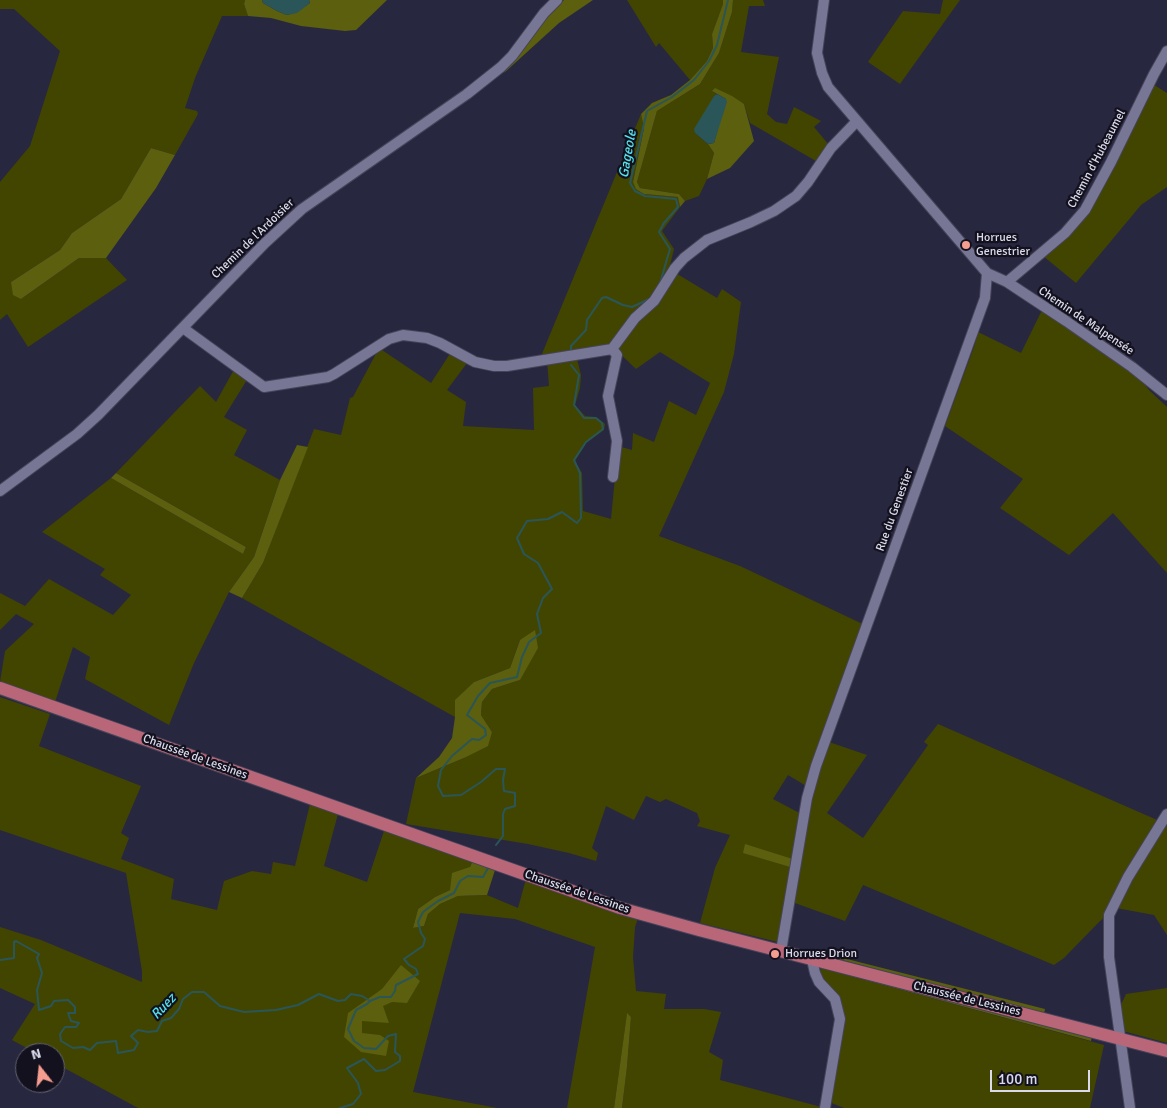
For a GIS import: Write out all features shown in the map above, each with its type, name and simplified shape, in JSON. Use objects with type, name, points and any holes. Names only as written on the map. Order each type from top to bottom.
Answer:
[{"type":"main road","name":"Chaussée de Lessines","points":[[0,688],[620,908],[812,960],[1167,1051]]},
{"type":"street","name":"Chemin de l'Ardoisier","points":[[1,489],[77,434],[98,415],[265,242],[302,209],[468,94],[501,67],[557,0]]},
{"type":"street","points":[[824,0],[818,44],[818,61],[828,87],[987,273]]},
{"type":"street","name":"Chemin d'Hubeaumel","points":[[1007,282],[1065,233],[1085,210],[1112,162],[1167,51]]},
{"type":"street","points":[[183,328],[264,387],[328,377],[389,339],[403,335],[427,338],[475,362],[494,366],[566,358],[612,349],[635,318],[654,301],[675,268],[684,258],[707,240],[751,222],[796,196],[831,148],[857,121]]},
{"type":"street","name":"Chemin de Malpensée","points":[[987,273],[1007,282],[1111,352],[1167,395]]},
{"type":"street","name":"Rue du Genestier","points":[[781,951],[808,798],[816,766],[985,298],[987,273]]},
{"type":"street","points":[[612,349],[617,355],[608,396],[617,441],[613,477]]},
{"type":"street","points":[[1130,1108],[1129,1088],[1120,1039],[1119,1020],[1109,957],[1109,915],[1128,876],[1167,814]]},
{"type":"street","points":[[812,960],[819,982],[835,999],[840,1019],[825,1108]]},
{"type":"shaded area","points":[[0,0],[245,0],[244,4],[248,16],[222,16],[195,78],[185,108],[197,111],[198,114],[175,155],[151,148],[121,199],[72,233],[60,250],[11,282],[21,299],[79,258],[106,258],[127,280],[28,347],[7,314],[0,320],[0,182],[30,146],[60,51],[14,9],[0,9]]},
{"type":"shaded area","points":[[245,0],[262,0],[263,3],[287,15],[297,12],[310,3],[309,0],[387,0],[356,30],[345,31],[301,26],[271,18],[248,16],[244,4]]},
{"type":"shaded area","points":[[262,0],[309,0],[310,3],[297,13],[287,15],[263,3]]},
{"type":"shaded area","points":[[564,0],[593,0],[559,23],[504,73],[548,15]]},
{"type":"shaded area","points":[[627,0],[723,0],[712,34],[713,48],[707,61],[690,80],[659,43],[656,47]]},
{"type":"shaded area","points":[[723,0],[733,0],[732,12],[719,53],[700,84],[657,111],[637,182],[640,188],[679,194],[685,201],[680,207],[678,197],[644,194],[636,189],[633,182],[644,128],[641,114],[652,103],[671,95],[690,80],[707,61],[713,48],[712,34]]},
{"type":"shaded area","points":[[733,0],[763,0],[765,6],[749,6],[741,52],[779,57],[767,114],[776,122],[787,124],[794,107],[821,121],[814,127],[829,145],[816,161],[750,123],[744,104],[712,91],[717,94],[714,96],[695,133],[708,144],[714,153],[707,179],[699,196],[685,201],[679,194],[640,188],[637,182],[657,111],[700,84],[719,53],[732,12]]},
{"type":"shaded area","points":[[943,0],[960,0],[900,84],[868,62],[903,11],[940,14]]},
{"type":"shaded area","points":[[1151,83],[1167,93],[1167,187],[1141,205],[1076,283],[1043,256],[1081,218]]},
{"type":"shaded area","points":[[715,88],[744,104],[754,141],[730,168],[707,179],[714,153],[708,144],[714,143],[726,99],[712,91]]},
{"type":"shaded area","points":[[717,94],[726,99],[727,102],[714,143],[708,144],[695,133],[694,129]]},
{"type":"shaded area","points":[[641,114],[644,128],[633,182],[644,194],[679,197],[680,207],[662,231],[674,249],[669,269],[717,298],[722,289],[741,302],[734,354],[724,392],[659,536],[740,566],[869,627],[829,742],[867,755],[827,813],[863,838],[928,745],[924,742],[938,724],[1164,823],[1167,820],[1167,935],[1154,915],[1116,908],[1099,922],[1064,958],[1054,965],[863,885],[845,921],[792,902],[786,944],[700,923],[715,868],[730,835],[697,826],[700,821],[697,813],[666,799],[660,802],[646,796],[634,820],[606,806],[592,848],[598,853],[596,861],[528,844],[406,824],[416,778],[464,758],[492,732],[481,715],[482,702],[492,689],[520,680],[520,640],[510,668],[474,682],[456,700],[455,717],[242,598],[263,563],[314,429],[341,435],[350,398],[353,397],[379,348],[431,383],[453,349],[470,359],[447,390],[466,402],[463,426],[534,430],[533,388],[549,386],[547,360],[539,361]],"holes":[[[612,346],[636,369],[660,352],[710,383],[696,415],[669,401],[654,442],[633,433],[632,450],[618,446],[611,519],[583,511],[582,473],[575,461],[586,443],[604,430],[605,424],[596,417],[585,416],[575,405],[580,388],[581,375],[576,355]],[[788,775],[813,790],[807,817],[773,799]]]},
{"type":"shaded area","points":[[151,148],[175,155],[156,188],[106,258],[79,258],[21,299],[13,295],[11,282],[60,250],[72,233],[121,199]]},
{"type":"shaded area","points":[[1042,310],[1140,378],[1149,390],[1167,407],[1167,573],[1113,513],[1069,555],[1000,508],[1023,479],[945,426],[978,332],[1021,353]]},
{"type":"shaded area","points":[[236,366],[250,375],[224,417],[247,430],[234,455],[280,480],[254,557],[229,592],[194,663],[169,725],[85,679],[90,657],[73,647],[55,702],[0,682],[5,651],[34,624],[16,614],[0,630],[0,593],[25,606],[49,579],[113,615],[131,595],[100,575],[105,569],[42,532],[111,478],[243,554],[246,547],[116,473],[200,386],[216,402]]},
{"type":"shaded area","points":[[297,445],[308,447],[263,563],[242,598],[229,592],[254,557],[280,480]]},
{"type":"shaded area","points":[[116,473],[246,547],[243,554],[111,478]]},
{"type":"shaded area","points":[[535,630],[538,648],[520,680],[492,689],[482,702],[481,715],[492,732],[488,746],[416,778],[439,757],[452,738],[455,700],[474,682],[510,668],[520,640]]},
{"type":"shaded area","points":[[0,697],[50,714],[39,746],[141,786],[121,833],[129,838],[121,859],[174,879],[171,899],[217,910],[224,881],[252,871],[271,874],[273,862],[295,866],[310,804],[338,814],[324,866],[367,882],[384,831],[473,860],[470,867],[450,890],[435,897],[418,909],[413,928],[424,926],[428,914],[440,904],[458,896],[487,895],[518,908],[526,879],[638,918],[635,927],[633,957],[636,991],[666,994],[664,1009],[704,1009],[721,1012],[709,1052],[723,1060],[720,1080],[825,1108],[622,1108],[631,1017],[627,1014],[614,1108],[567,1108],[595,947],[515,919],[460,913],[413,1092],[497,1108],[138,1108],[65,1068],[65,1043],[18,1043],[12,1040],[35,1004],[0,988],[0,927],[41,940],[142,982],[142,971],[126,873],[0,830]]},
{"type":"shaded area","points":[[745,844],[799,861],[797,869],[743,853]]},
{"type":"shaded area","points":[[473,860],[496,867],[487,895],[458,896],[440,904],[428,914],[424,926],[413,928],[418,909],[435,897],[450,890],[452,873],[470,867]]},
{"type":"shaded area","points":[[831,955],[1045,1009],[1044,1014],[831,957]]},
{"type":"shaded area","points":[[401,965],[420,981],[407,1003],[392,1002],[383,1006],[389,1023],[362,1021],[362,1033],[380,1035],[389,1041],[386,1056],[361,1052],[344,1037],[348,1013],[382,989]]},
{"type":"shaded area","points":[[823,965],[1092,1035],[1091,1041],[821,968]]},
{"type":"shaded area","points":[[821,968],[1104,1045],[1090,1108],[844,1108],[829,1102],[843,1019],[822,981],[819,973]]},
{"type":"shaded area","points":[[1167,988],[1167,1043],[1123,1031],[1120,1007],[1126,994]]},
{"type":"shaded area","points":[[627,1013],[631,1017],[622,1108],[614,1108]]},
{"type":"waterway","name":"Gageole","points":[[660,283],[670,249],[659,232],[678,207],[676,199],[645,196],[635,191],[630,183],[647,111],[672,97],[694,80],[709,61],[717,45],[728,0]]},
{"type":"waterway","name":"Gageole","points":[[571,351],[571,346],[586,330],[587,320],[602,298],[606,297],[632,307],[647,300]]},
{"type":"waterway","name":"Gageole","points":[[496,845],[503,836],[503,814],[505,809],[515,806],[515,793],[504,791],[505,769],[496,769],[461,795],[443,796],[438,786],[441,770],[452,756],[472,739],[479,740],[486,735],[485,729],[467,715],[478,696],[490,683],[517,677],[522,657],[529,642],[541,633],[537,614],[543,598],[552,589],[538,563],[524,554],[517,538],[527,521],[548,519],[562,512],[577,523],[581,518],[580,473],[574,460],[586,442],[603,429],[602,423],[596,418],[584,418],[574,405],[579,375],[571,365]]},
{"type":"waterway","name":"Gageole","points":[[340,1108],[353,1104],[361,1094],[358,1083],[347,1068],[364,1059],[376,1071],[385,1070],[400,1061],[400,1056],[395,1052],[396,1034],[388,1036],[376,1049],[364,1048],[354,1041],[348,1029],[356,1010],[380,997],[391,997],[396,985],[418,974],[416,969],[404,959],[423,946],[425,939],[418,922],[423,912],[438,901],[454,893],[460,881],[468,876],[483,877],[488,868]]},
{"type":"waterway","name":"Ruez","points":[[0,960],[14,958],[14,942],[16,941],[39,954],[37,958],[42,973],[37,990],[39,1010],[51,1006],[54,1001],[68,1000],[75,1007],[75,1013],[68,1013],[71,1021],[79,1023],[76,1027],[65,1027],[60,1034],[61,1041],[73,1048],[83,1047],[90,1050],[97,1043],[116,1041],[118,1053],[134,1050],[138,1043],[131,1036],[138,1030],[157,1031],[162,1021],[171,1018],[179,1009],[183,999],[192,992],[204,992],[220,1006],[244,1012],[276,1010],[298,1005],[319,994],[338,1001],[345,1000],[351,994],[362,996],[370,1001]]},
{"type":"place","name":"Horrues Genestrier","points":[[966,245]]},
{"type":"place","name":"Horrues Drion","points":[[775,954]]}]
